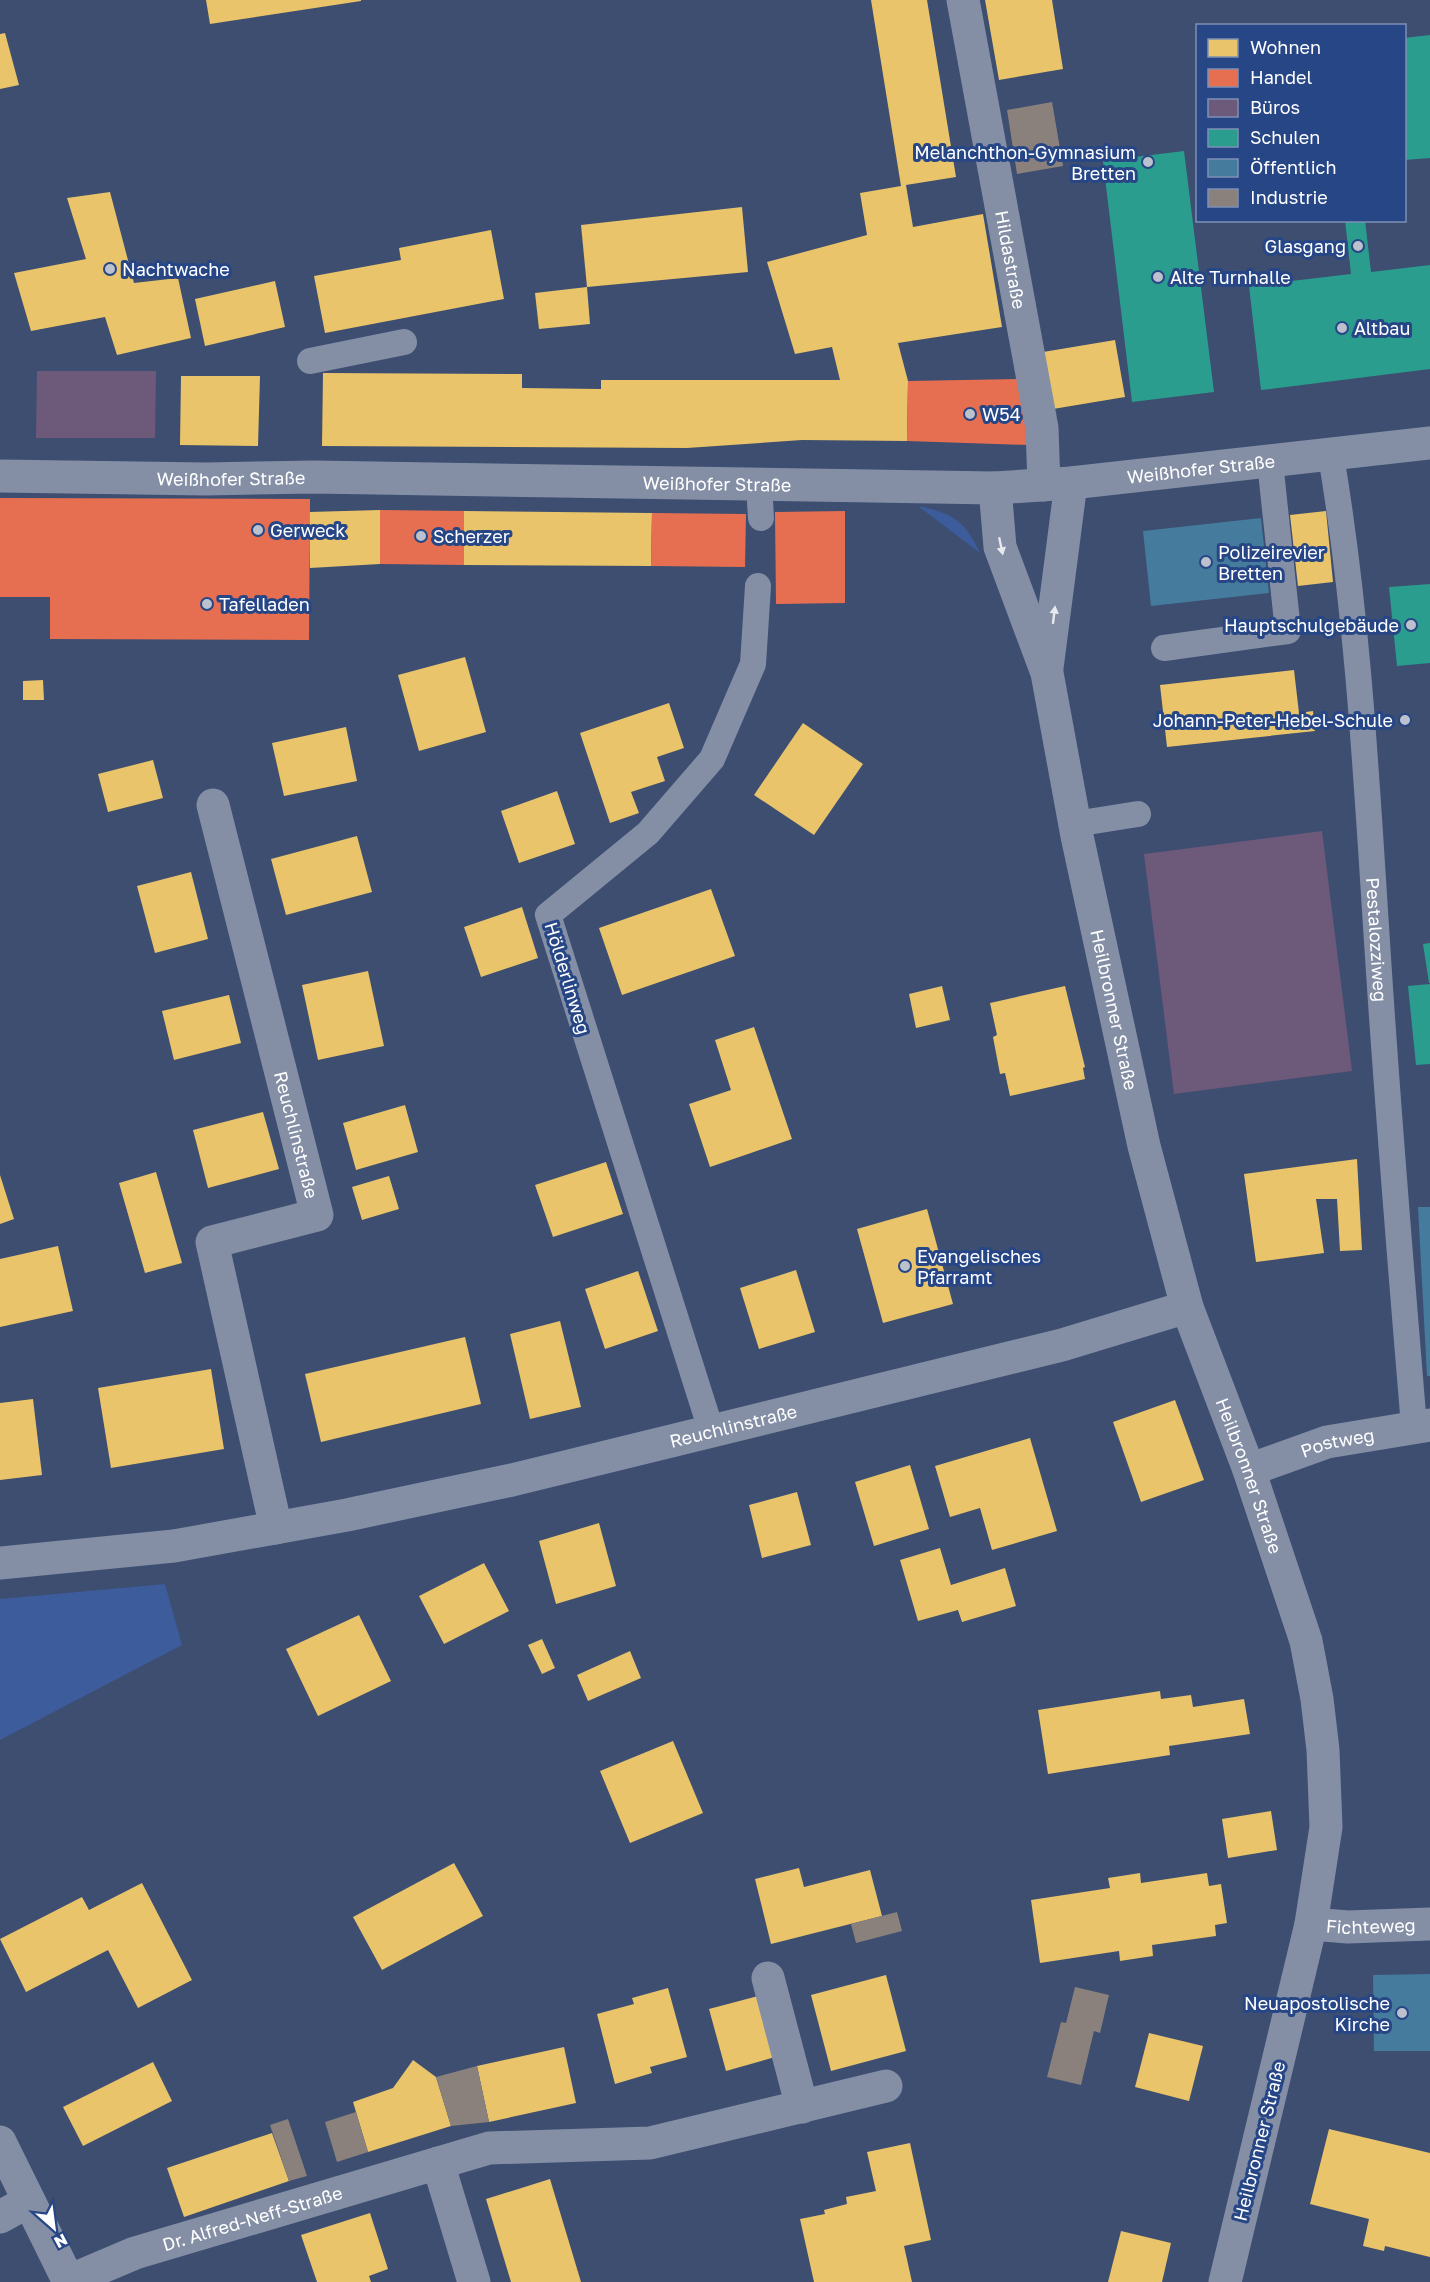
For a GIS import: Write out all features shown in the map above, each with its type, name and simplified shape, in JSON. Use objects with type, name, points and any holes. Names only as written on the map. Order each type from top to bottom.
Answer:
[{"type":"street","name":"Hildastraße","points":[[963,0],[1042,428],[1058,484]]},
{"type":"street","name":"Weißhofer Straße","points":[[0,476],[206,479],[314,477],[995,488],[1058,484],[1331,456],[1430,443]]},
{"type":"street","name":"Heilbronner Straße","points":[[1047,673],[1058,484]]},
{"type":"street","name":"Heilbronner Straße","points":[[995,488],[1000,547],[1047,673],[1075,824],[1144,1146],[1187,1307],[1249,1470],[1306,1641],[1317,1699],[1323,1750],[1326,1827],[1311,1924],[1224,2282]]},
{"type":"street","name":"Reuchlinstraße","points":[[213,805],[317,1215],[212,1242],[276,1528]]},
{"type":"street","name":"Reuchlinstraße","points":[[0,1563],[174,1546],[276,1528],[512,1480],[1062,1345],[1187,1307]]},
{"type":"street","name":"Postweg","points":[[1249,1470],[1327,1442],[1422,1425]]},
{"type":"street","name":"Fichteweg","points":[[1311,1924],[1348,1927],[1430,1924]]},
{"type":"street","points":[[768,1978],[802,2107]]},
{"type":"street","name":"Dr. Alfred-Neff-Straße","points":[[69,2282],[135,2253],[489,2148],[650,2143],[886,2086]]},
{"type":"street","points":[[0,2142],[69,2282]]},
{"type":"street","points":[[438,2163],[474,2282]]},
{"type":"street","points":[[0,2217],[29,2201]]},
{"type":"lane","points":[[310,361],[404,342]]},
{"type":"lane","name":"Pestalozziweg","points":[[1331,456],[1340,507],[1364,728],[1388,1106],[1422,1425]]},
{"type":"lane","points":[[1164,648],[1288,631],[1270,462]]},
{"type":"lane","points":[[759,485],[761,518]]},
{"type":"lane","name":"Hölderlinweg","points":[[711,1430],[548,915],[648,832],[712,759],[753,664],[758,586]]},
{"type":"lane","points":[[1075,824],[1138,814]]},
{"type":"shaded area","points":[[918,506],[940,512],[956,520],[969,533],[980,553]]},
{"type":"shaded area","points":[[165,1584],[182,1645],[0,1740],[0,1599]]},
{"type":"building: Wohnen","points":[[206,0],[361,0],[361,1],[210,24]]},
{"type":"building: Wohnen","points":[[871,0],[927,0],[956,177],[906,185],[913,227],[983,214],[1002,327],[898,343],[908,381],[907,441],[802,440],[687,448],[322,446],[323,373],[522,374],[522,388],[601,389],[601,380],[840,380],[832,347],[795,354],[767,262],[867,235],[860,193],[901,186]]},
{"type":"building: Wohnen","points":[[985,0],[1052,0],[1063,69],[999,80]]},
{"type":"building: Wohnen","points":[[5,33],[19,85],[0,89],[0,34]]},
{"type":"building: Wohnen","name":"Nachtwache","points":[[110,192],[134,283],[178,278],[191,338],[117,355],[105,317],[31,331],[14,273],[86,259],[67,198]]},
{"type":"building: Wohnen","points":[[742,207],[748,272],[587,287],[581,225]]},
{"type":"building: Wohnen","points":[[491,230],[504,299],[325,333],[314,276],[401,260],[399,248]]},
{"type":"building: Wohnen","points":[[275,281],[285,327],[205,346],[195,299]]},
{"type":"building: Wohnen","points":[[587,287],[590,324],[539,329],[535,293]]},
{"type":"building: Wohnen","points":[[1115,340],[1125,397],[1053,409],[1043,352]]},
{"type":"building: Wohnen","points":[[181,376],[260,376],[258,446],[180,445]]},
{"type":"building: Wohnen","points":[[380,510],[380,564],[310,568],[309,512]]},
{"type":"building: Wohnen","points":[[464,511],[652,513],[651,566],[464,565]]},
{"type":"building: Wohnen","points":[[1326,511],[1333,582],[1298,586],[1290,515]]},
{"type":"building: Wohnen","points":[[465,657],[486,732],[419,751],[398,675]]},
{"type":"building: Wohnen","points":[[1294,670],[1299,713],[1313,711],[1315,731],[1167,747],[1160,685]]},
{"type":"building: Wohnen","points":[[43,680],[44,700],[23,700],[23,681]]},
{"type":"building: Wohnen","points":[[669,703],[684,748],[657,757],[665,781],[631,792],[639,813],[610,823],[580,733]]},
{"type":"building: Wohnen","points":[[803,723],[863,764],[814,835],[754,795]]},
{"type":"building: Wohnen","points":[[346,727],[357,781],[284,796],[272,743]]},
{"type":"building: Wohnen","points":[[153,760],[163,798],[108,812],[98,774]]},
{"type":"building: Wohnen","points":[[557,791],[575,844],[519,863],[501,811]]},
{"type":"building: Wohnen","points":[[357,836],[372,892],[286,915],[271,859]]},
{"type":"building: Wohnen","points":[[191,872],[208,939],[155,953],[137,886]]},
{"type":"building: Wohnen","points":[[711,889],[735,956],[622,995],[599,928]]},
{"type":"building: Wohnen","points":[[522,907],[538,958],[481,977],[464,927]]},
{"type":"building: Wohnen","points":[[368,971],[384,1046],[318,1060],[302,985]]},
{"type":"building: Wohnen","points":[[942,986],[950,1020],[916,1028],[909,994]]},
{"type":"building: Wohnen","points":[[1065,986],[1085,1067],[1083,1068],[1085,1079],[1010,1096],[1005,1073],[1000,1074],[993,1037],[997,1035],[990,1003]]},
{"type":"building: Wohnen","points":[[229,995],[241,1043],[174,1060],[162,1011]]},
{"type":"building: Wohnen","points":[[754,1027],[792,1139],[710,1167],[689,1104],[731,1090],[715,1040]]},
{"type":"building: Wohnen","points":[[405,1105],[418,1152],[356,1170],[343,1123]]},
{"type":"building: Wohnen","points":[[263,1112],[279,1169],[208,1188],[193,1130]]},
{"type":"building: Wohnen","points":[[1357,1159],[1362,1250],[1340,1251],[1337,1199],[1316,1199],[1324,1253],[1256,1262],[1244,1174]]},
{"type":"building: Wohnen","points":[[606,1162],[623,1214],[553,1237],[535,1185]]},
{"type":"building: Wohnen","points":[[156,1172],[182,1263],[145,1273],[119,1183]]},
{"type":"building: Wohnen","points":[[0,1175],[14,1219],[0,1224]]},
{"type":"building: Wohnen","points":[[389,1176],[399,1209],[362,1220],[352,1187]]},
{"type":"building: Wohnen","name":"Evangelisches Pfarramt","points":[[927,1209],[953,1304],[883,1323],[857,1229]]},
{"type":"building: Wohnen","points":[[58,1246],[73,1311],[0,1327],[0,1259]]},
{"type":"building: Wohnen","points":[[796,1270],[815,1332],[759,1349],[740,1288]]},
{"type":"building: Wohnen","points":[[638,1271],[658,1331],[605,1349],[585,1289]]},
{"type":"building: Wohnen","points":[[560,1321],[581,1407],[530,1419],[510,1334]]},
{"type":"building: Wohnen","points":[[465,1337],[481,1404],[321,1442],[305,1374]]},
{"type":"building: Wohnen","points":[[211,1369],[224,1449],[111,1468],[98,1388]]},
{"type":"building: Wohnen","points":[[33,1399],[42,1475],[0,1480],[0,1403]]},
{"type":"building: Wohnen","points":[[1175,1400],[1204,1480],[1141,1502],[1113,1422]]},
{"type":"building: Wohnen","points":[[1030,1438],[1057,1531],[992,1550],[980,1508],[950,1517],[935,1466]]},
{"type":"building: Wohnen","points":[[910,1465],[929,1529],[874,1546],[855,1482]]},
{"type":"building: Wohnen","points":[[797,1492],[811,1545],[762,1558],[749,1505]]},
{"type":"building: Wohnen","points":[[599,1523],[616,1586],[556,1604],[539,1541]]},
{"type":"building: Wohnen","points":[[940,1548],[951,1585],[1005,1568],[1016,1606],[962,1622],[958,1610],[918,1621],[900,1560]]},
{"type":"building: Wohnen","points":[[484,1563],[509,1611],[444,1644],[419,1596]]},
{"type":"building: Wohnen","points":[[359,1615],[391,1681],[318,1716],[286,1649]]},
{"type":"building: Wohnen","points":[[542,1639],[555,1668],[542,1674],[528,1645]]},
{"type":"building: Wohnen","points":[[630,1651],[641,1678],[588,1701],[577,1675]]},
{"type":"building: Wohnen","points":[[1160,1691],[1161,1699],[1191,1695],[1193,1707],[1244,1699],[1250,1734],[1169,1746],[1170,1755],[1048,1774],[1038,1710]]},
{"type":"building: Wohnen","points":[[673,1741],[703,1813],[630,1843],[600,1771]]},
{"type":"building: Wohnen","points":[[1271,1811],[1277,1850],[1228,1858],[1222,1819]]},
{"type":"building: Wohnen","points":[[454,1863],[483,1916],[382,1970],[353,1917]]},
{"type":"building: Wohnen","points":[[799,1868],[804,1887],[870,1870],[882,1916],[771,1944],[755,1879]]},
{"type":"building: Wohnen","points":[[1140,1873],[1141,1883],[1207,1873],[1209,1886],[1221,1884],[1227,1923],[1215,1925],[1216,1936],[1152,1945],[1153,1956],[1120,1961],[1119,1951],[1040,1963],[1031,1900],[1110,1888],[1108,1878]]},
{"type":"building: Wohnen","points":[[142,1883],[192,1980],[138,2008],[108,1950],[26,1992],[0,1939],[82,1897],[89,1910]]},
{"type":"building: Wohnen","points":[[886,1975],[906,2051],[831,2071],[811,1995]]},
{"type":"building: Wohnen","points":[[668,1988],[687,2057],[650,2067],[652,2073],[615,2084],[597,2014],[634,2004],[632,1998]]},
{"type":"building: Wohnen","points":[[758,1996],[775,2057],[726,2071],[709,2009]]},
{"type":"building: Wohnen","points":[[1149,2033],[1203,2046],[1189,2101],[1135,2087]]},
{"type":"building: Wohnen","points":[[564,2047],[576,2103],[489,2122],[477,2066]]},
{"type":"building: Wohnen","points":[[413,2060],[436,2077],[451,2126],[368,2152],[353,2102],[393,2088]]},
{"type":"building: Wohnen","points":[[153,2062],[172,2101],[83,2146],[63,2107]]},
{"type":"building: Wohnen","points":[[1329,2129],[1430,2153],[1430,2257],[1385,2246],[1384,2251],[1363,2246],[1369,2219],[1310,2204]]},
{"type":"building: Wohnen","points":[[272,2133],[289,2181],[184,2217],[167,2168]]},
{"type":"building: Wohnen","points":[[910,2143],[931,2240],[904,2246],[912,2282],[814,2282],[800,2219],[825,2214],[824,2210],[847,2204],[846,2197],[876,2191],[867,2152]]},
{"type":"building: Wohnen","points":[[550,2179],[581,2282],[511,2282],[486,2199]]},
{"type":"building: Wohnen","points":[[370,2213],[388,2269],[369,2276],[371,2282],[317,2282],[301,2235]]},
{"type":"building: Wohnen","points":[[1121,2231],[1171,2243],[1162,2282],[1108,2282]]},
{"type":"building: Handel","points":[[1018,379],[1028,445],[907,441],[908,381]]},
{"type":"building: Handel","points":[[0,498],[310,499],[309,640],[50,639],[50,597],[0,597]]},
{"type":"building: Handel","points":[[380,510],[464,511],[464,565],[380,564]]},
{"type":"building: Handel","points":[[845,511],[845,603],[776,604],[775,512]]},
{"type":"building: Handel","points":[[652,513],[746,514],[745,567],[651,566]]},
{"type":"building: Büros","points":[[37,371],[156,371],[155,438],[36,438]]},
{"type":"building: Büros","points":[[1322,831],[1352,1071],[1174,1094],[1144,854]]},
{"type":"building: Schulen","points":[[1430,35],[1430,158],[1406,160],[1406,38]]},
{"type":"building: Schulen","name":"Alte Turnhalle","points":[[1184,151],[1214,392],[1132,402],[1103,161]]},
{"type":"building: Schulen","name":"Altbau","points":[[1345,222],[1365,222],[1371,272],[1430,265],[1430,369],[1261,390],[1249,286],[1351,274]]},
{"type":"building: Schulen","name":"Hauptschulgebäude","points":[[1430,584],[1430,663],[1397,666],[1389,587]]},
{"type":"building: Schulen","points":[[1430,943],[1430,983],[1429,983],[1423,944]]},
{"type":"building: Schulen","points":[[1430,984],[1430,1064],[1416,1065],[1408,986]]},
{"type":"building: Öffentlich","name":"Polizeirevier Bretten","points":[[1261,518],[1269,593],[1151,606],[1143,531]]},
{"type":"building: Öffentlich","points":[[1418,1207],[1430,1207],[1430,1376],[1427,1376]]},
{"type":"building: Öffentlich","name":"Neuapostolische Kirche","points":[[1430,1974],[1430,2051],[1374,2051],[1373,1975]]},
{"type":"building: Industrie","points":[[1052,102],[1063,166],[1017,174],[1007,110]]},
{"type":"building: Industrie","points":[[897,1912],[902,1931],[856,1943],[851,1924]]},
{"type":"building: Industrie","points":[[1075,1987],[1109,1995],[1100,2033],[1094,2031],[1081,2085],[1047,2077],[1061,2022],[1066,2023]]},
{"type":"building: Industrie","points":[[477,2066],[489,2122],[451,2126],[436,2077]]},
{"type":"building: Industrie","points":[[356,2112],[368,2152],[337,2162],[325,2122]]},
{"type":"building: Industrie","points":[[288,2119],[307,2176],[289,2181],[270,2125]]},
{"type":"place","name":"Melanchthon-Gymnasium Bretten","points":[[1148,162]]},
{"type":"place","name":"Glasgang","points":[[1358,246]]},
{"type":"place","name":"Nachtwache","points":[[110,269]]},
{"type":"place","name":"Alte Turnhalle","points":[[1158,277]]},
{"type":"place","name":"Altbau","points":[[1342,328]]},
{"type":"place","name":"W54","points":[[970,414]]},
{"type":"place","name":"Gerweck","points":[[258,530]]},
{"type":"place","name":"Scherzer","points":[[421,536]]},
{"type":"place","name":"Polizeirevier Bretten","points":[[1206,562]]},
{"type":"place","name":"Tafelladen","points":[[207,604]]},
{"type":"place","name":"Hauptschulgebäude","points":[[1411,625]]},
{"type":"place","name":"Johann-Peter-Hebel-Schule","points":[[1405,720]]},
{"type":"place","name":"Evangelisches Pfarramt","points":[[905,1266]]},
{"type":"place","name":"Neuapostolische Kirche","points":[[1402,2013]]}]
